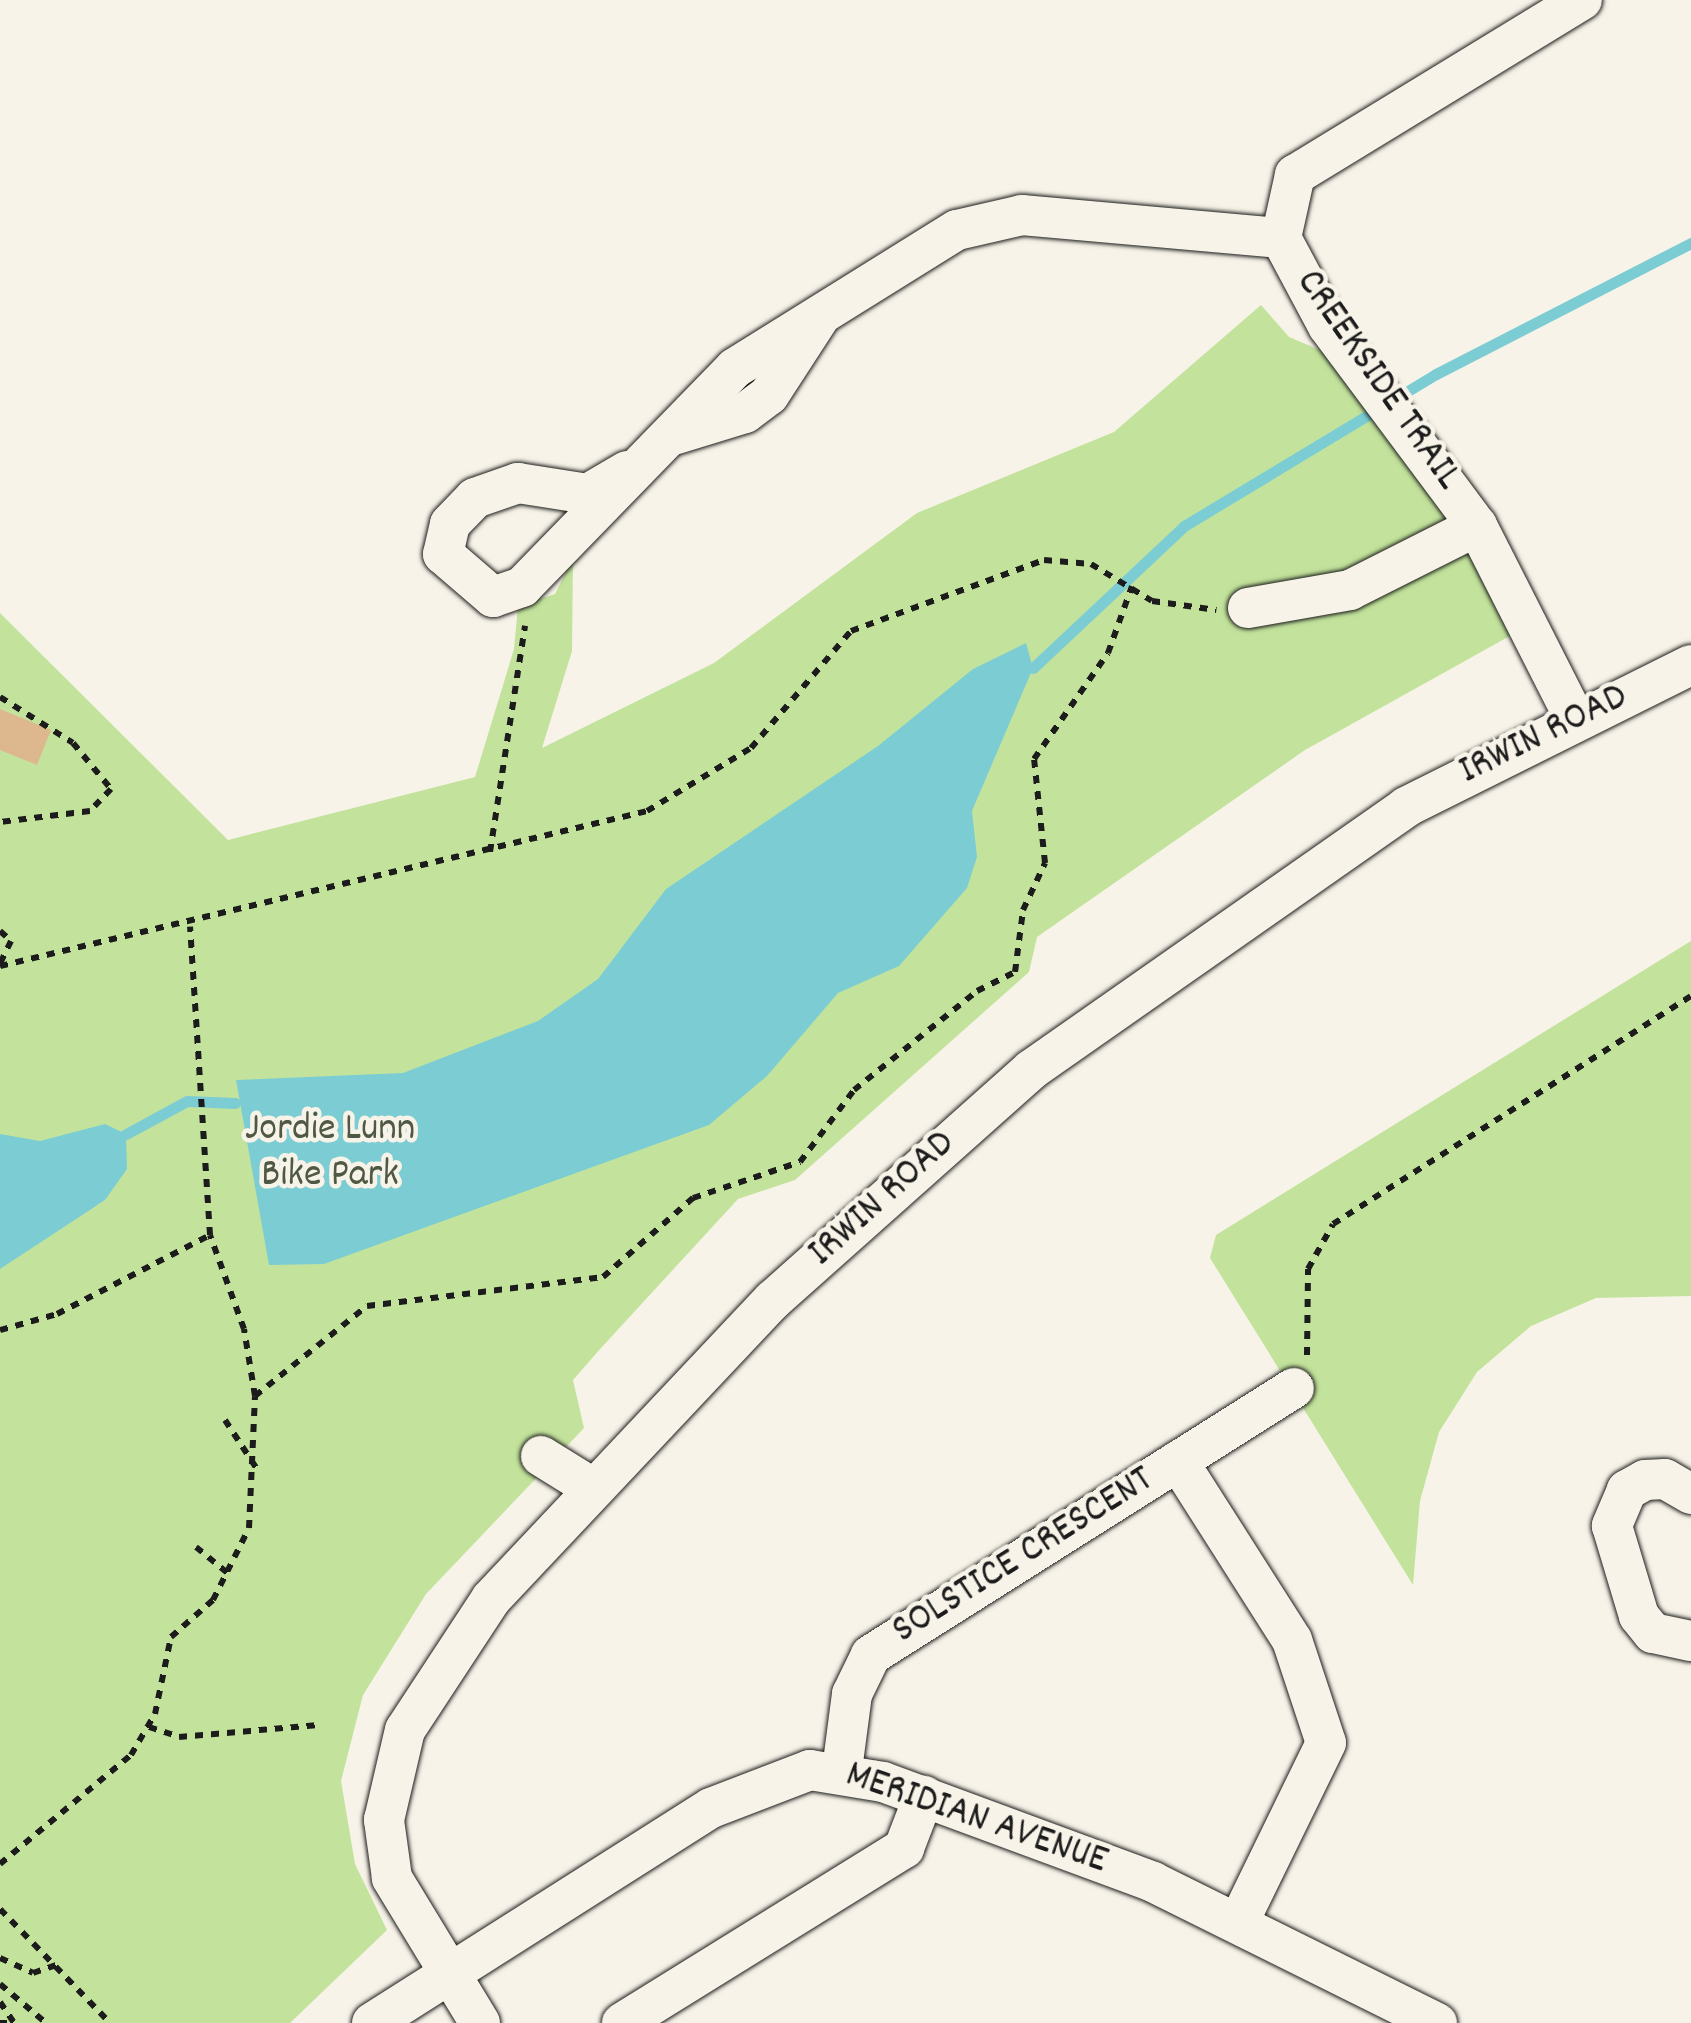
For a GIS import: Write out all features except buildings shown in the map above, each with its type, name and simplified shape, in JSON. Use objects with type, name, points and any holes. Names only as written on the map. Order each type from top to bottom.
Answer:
[{"type":"street","name":"CREEKSIDE TRAIL","points":[[1576,720],[1477,526],[1328,326],[1280,238],[1295,175],[1582,0]]},
{"type":"street","points":[[627,471],[588,494],[518,483],[475,498],[450,524],[444,554],[493,597],[527,582],[627,471],[660,441],[745,414],[769,395],[828,305],[957,230],[1022,215],[1280,238]]},
{"type":"street","points":[[1248,608],[1350,590],[1477,526]]},
{"type":"street","name":"IRWIN ROAD","points":[[480,2023],[442,1970],[392,1878],[381,1779],[431,1685],[491,1599],[773,1300],[1031,1070],[1406,807],[1691,665]]},
{"type":"street","name":"SOLSTICE CRESCENT","points":[[842,1770],[852,1694],[871,1655],[1178,1461],[1296,1375]]},
{"type":"street","points":[[541,1456],[594,1489]]},
{"type":"street","name":"SOLSTICE CRESCENT","points":[[1178,1461],[1292,1640],[1324,1728],[1319,1771],[1238,1921]]},
{"type":"street","points":[[1691,1494],[1665,1478],[1645,1480],[1628,1490],[1612,1526],[1639,1616],[1652,1633],[1691,1641]]},
{"type":"street","name":"MERIDIAN AVENUE","points":[[372,2023],[442,1970],[758,1783],[842,1770],[924,1796],[1238,1921],[1437,2023]]},
{"type":"street","points":[[622,2023],[904,1848],[924,1796]]},
{"type":"path","points":[[0,965],[190,927],[578,832],[692,790],[751,748],[821,655],[877,616],[1065,558],[1168,606],[1248,608]]},
{"type":"path","points":[[490,852],[521,682],[527,582]]},
{"type":"path","points":[[255,1396],[368,1306],[603,1277],[693,1198],[800,1162],[854,1090],[977,991],[1015,972],[1023,910],[1045,863],[1034,759],[1108,652],[1132,586]]},
{"type":"path","points":[[0,697],[74,743],[111,789],[90,811],[0,822]]},
{"type":"path","points":[[0,1864],[108,1778],[149,1726],[171,1638],[230,1575],[257,1469],[255,1396],[244,1328],[210,1234],[190,927]]},
{"type":"path","points":[[0,931],[11,936],[0,965]]},
{"type":"path","points":[[1296,1375],[1312,1346],[1308,1270],[1333,1224],[1691,996]]},
{"type":"path","points":[[0,1330],[57,1314],[210,1234]]},
{"type":"path","points":[[225,1420],[257,1469]]},
{"type":"path","points":[[196,1547],[230,1575]]},
{"type":"path","points":[[149,1726],[179,1737],[318,1725]]},
{"type":"path","points":[[0,1909],[59,1964],[110,2023]]},
{"type":"path","points":[[0,1958],[33,1973],[59,1964]]},
{"type":"path","points":[[0,1984],[46,2023]]},
{"type":"path","points":[[0,2002],[7,2023]]},
{"type":"green space","name":"Jordie Lunn Bike Park","points":[[1261,305],[1289,337],[1353,364],[1526,627],[1305,750],[1037,937],[1029,972],[795,1180],[738,1199],[601,1348],[573,1380],[584,1428],[426,1594],[363,1695],[341,1781],[355,1864],[387,1930],[290,2023],[0,2023],[0,613],[228,840],[475,777],[514,649],[518,606],[555,594],[573,558],[572,651],[542,748],[714,663],[917,513],[1114,432]]},
{"type":"green space","points":[[1691,941],[1691,1296],[1596,1298],[1531,1326],[1477,1372],[1439,1432],[1420,1501],[1413,1585],[1210,1258],[1216,1235]]},
{"type":"water","points":[[1026,643],[1033,668],[972,811],[977,857],[967,888],[899,966],[838,993],[767,1076],[709,1125],[324,1264],[269,1265],[236,1080],[403,1073],[538,1021],[598,979],[666,889],[878,746],[973,669]]},
{"type":"water","points":[[105,1124],[126,1134],[127,1169],[105,1200],[0,1269],[0,1134],[40,1141]]},
{"type":"waterway","points":[[1033,668],[1184,526],[1436,374],[1691,243]]},
{"type":"waterway","points":[[126,1134],[187,1101],[235,1103]]}]
